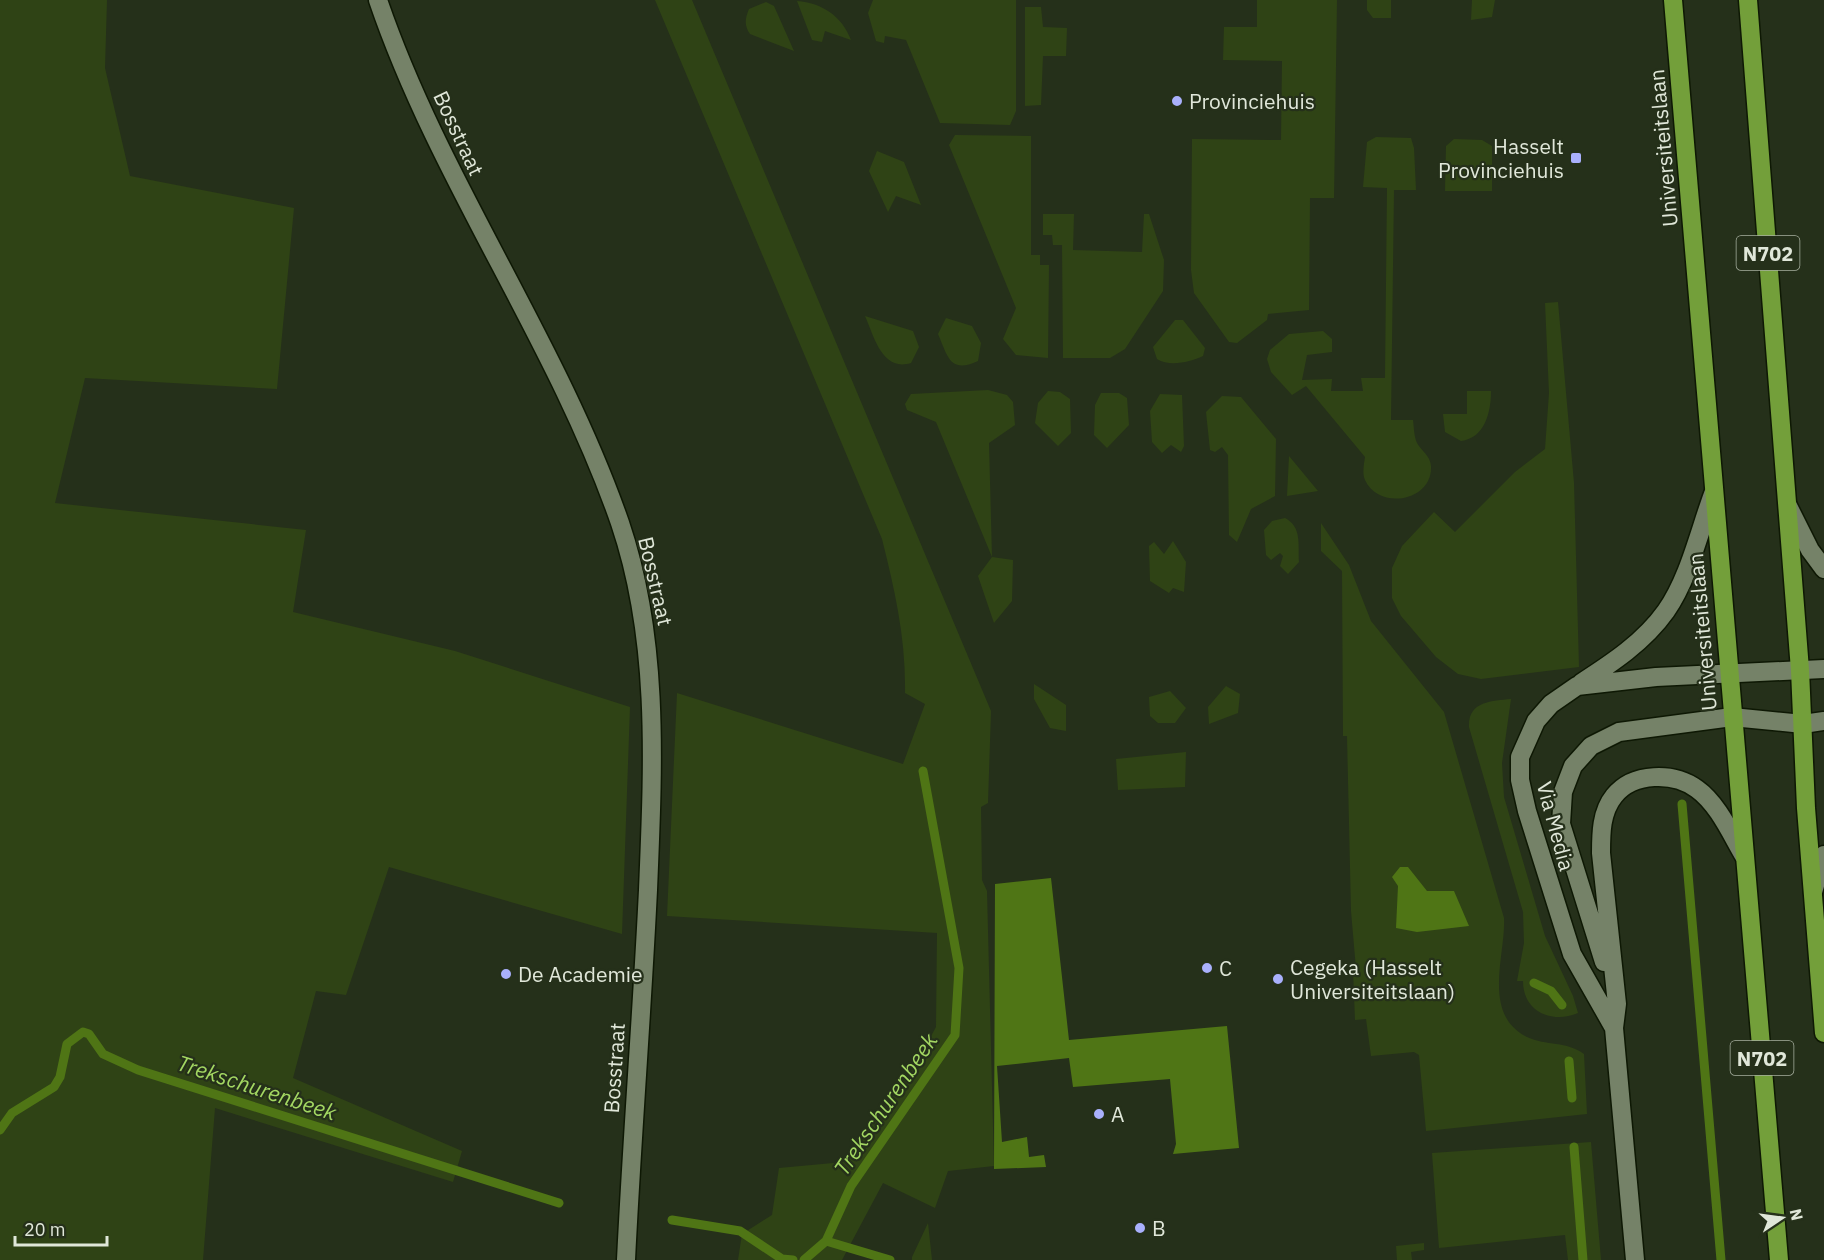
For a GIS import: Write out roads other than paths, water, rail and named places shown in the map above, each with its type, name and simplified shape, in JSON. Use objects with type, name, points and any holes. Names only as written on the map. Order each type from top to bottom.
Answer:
[{"type":"highway","name":"Universiteitslaan","points":[[1673,0],[1779,1260]]},
{"type":"highway","name":"N702","points":[[1748,0],[1788,505],[1812,893],[1824,1033]]},
{"type":"street","name":"Bosstraat","points":[[378,0],[440,150],[575,414],[620,523],[644,612],[652,715],[652,800],[626,1260]]},
{"type":"street","points":[[1577,686],[1636,644],[1666,611],[1685,573],[1713,494]]},
{"type":"street","points":[[1788,505],[1809,550],[1824,569]]},
{"type":"street","name":"Via Media","points":[[1614,1028],[1588,985],[1563,930],[1520,780],[1520,757],[1536,721],[1551,704],[1577,686],[1656,677],[1824,669]]},
{"type":"street","name":"Via Media","points":[[1617,1004],[1561,824],[1563,792],[1573,766],[1592,746],[1619,732],[1732,717],[1803,724],[1824,721]]},
{"type":"street","name":"Via Media","points":[[1635,1260],[1614,1028],[1617,1004],[1601,853],[1601,828],[1614,796],[1625,786],[1646,778],[1681,779],[1699,790],[1714,806],[1744,856]]},
{"type":"street","points":[[1812,893],[1824,855]]},
{"type":"waterway","name":"Trekschurenbeek","points":[[804,1260],[826,1241],[851,1186],[955,1035],[959,968],[923,771]]},
{"type":"waterway","points":[[1682,804],[1721,1260]]},
{"type":"waterway","points":[[1534,983],[1551,991],[1562,1005]]},
{"type":"waterway","name":"Trekschurenbeek","points":[[0,1130],[12,1113],[54,1087],[60,1077],[67,1044],[83,1032],[89,1034],[103,1054],[138,1070],[559,1203]]},
{"type":"waterway","points":[[1569,1061],[1572,1098]]},
{"type":"waterway","points":[[1574,1147],[1583,1260]]},
{"type":"waterway","name":"Trekschurenbeek","points":[[672,1220],[740,1231],[782,1259],[793,1260]]},
{"type":"waterway","name":"Trekschurenbeek","points":[[826,1241],[890,1260]]},
{"type":"place","name":"Provinciehuis","points":[[1177,101]]},
{"type":"place","name":"Hasselt Provinciehuis","points":[[1576,158]]},
{"type":"place","name":"C","points":[[1207,968]]},
{"type":"place","name":"De Academie","points":[[506,974]]},
{"type":"place","name":"Cegeka (Hasselt Universiteitslaan)","points":[[1278,979]]},
{"type":"place","name":"A","points":[[1099,1114]]},
{"type":"place","name":"B","points":[[1140,1228]]}]
